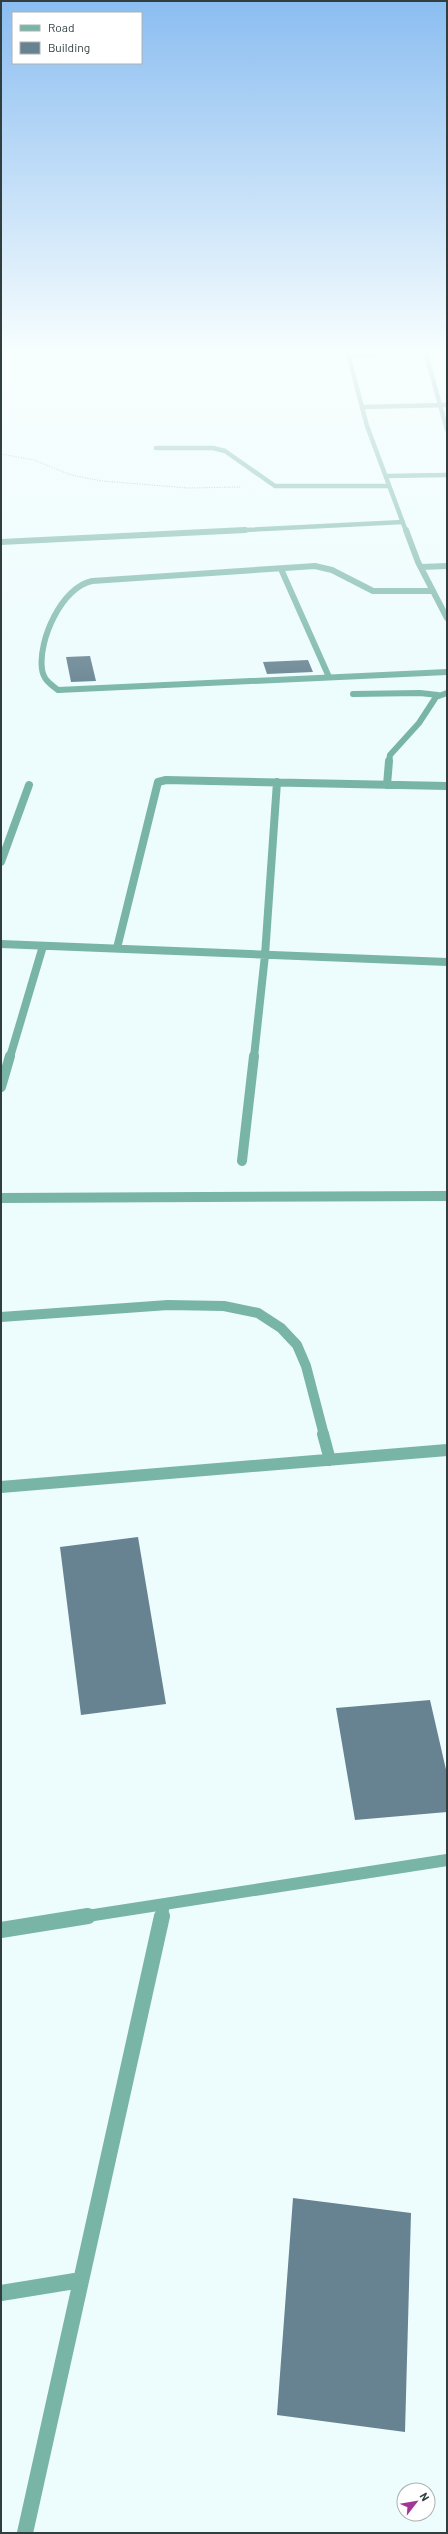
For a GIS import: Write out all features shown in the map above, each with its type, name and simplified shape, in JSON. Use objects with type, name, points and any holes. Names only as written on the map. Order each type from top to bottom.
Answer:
[{"type":"street","points":[[250,468],[275,486],[389,486]]},
{"type":"street","points":[[383,468],[421,567],[447,618]]},
{"type":"street","points":[[386,476],[447,475]]},
{"type":"street","points":[[1,542],[403,522]]},
{"type":"street","points":[[421,567],[447,566]]},
{"type":"street","points":[[433,591],[373,592],[326,568],[281,568],[92,581],[79,585],[52,622],[41,648],[44,675],[50,686],[58,690],[447,672]]},
{"type":"street","points":[[281,568],[329,677]]},
{"type":"street","points":[[437,599],[447,599]]},
{"type":"street","points":[[353,694],[420,693],[438,695],[447,693]]},
{"type":"street","points":[[387,785],[390,755],[412,731],[438,695]]},
{"type":"street","points":[[117,948],[158,782],[166,780],[447,786]]},
{"type":"street","points":[[242,1161],[265,954],[277,782]]},
{"type":"street","points":[[1,862],[30,785]]},
{"type":"street","points":[[1,944],[447,962]]},
{"type":"street","points":[[1,1087],[43,946]]},
{"type":"street","points":[[1,1198],[447,1196]]},
{"type":"street","points":[[1,1317],[168,1305],[224,1306],[258,1313],[281,1328],[297,1345],[306,1366],[330,1460]]},
{"type":"street","points":[[1,1487],[447,1450]]},
{"type":"street","points":[[1,1930],[164,1906],[447,1860]]},
{"type":"street","points":[[25,2533],[164,1906]]},
{"type":"street","points":[[1,2293],[81,2280]]},
{"type":"path","points":[[56,468],[71,474],[102,481],[188,488],[275,486]]},
{"type":"building","points":[[90,656],[96,681],[71,682],[66,657]]},
{"type":"building","points":[[308,660],[313,672],[267,674],[263,662]]},
{"type":"building","points":[[138,1537],[166,1704],[81,1715],[60,1547]]},
{"type":"building","points":[[430,1700],[447,1774],[447,1812],[355,1820],[336,1708]]},
{"type":"building","points":[[293,2198],[411,2213],[405,2432],[277,2415]]}]
